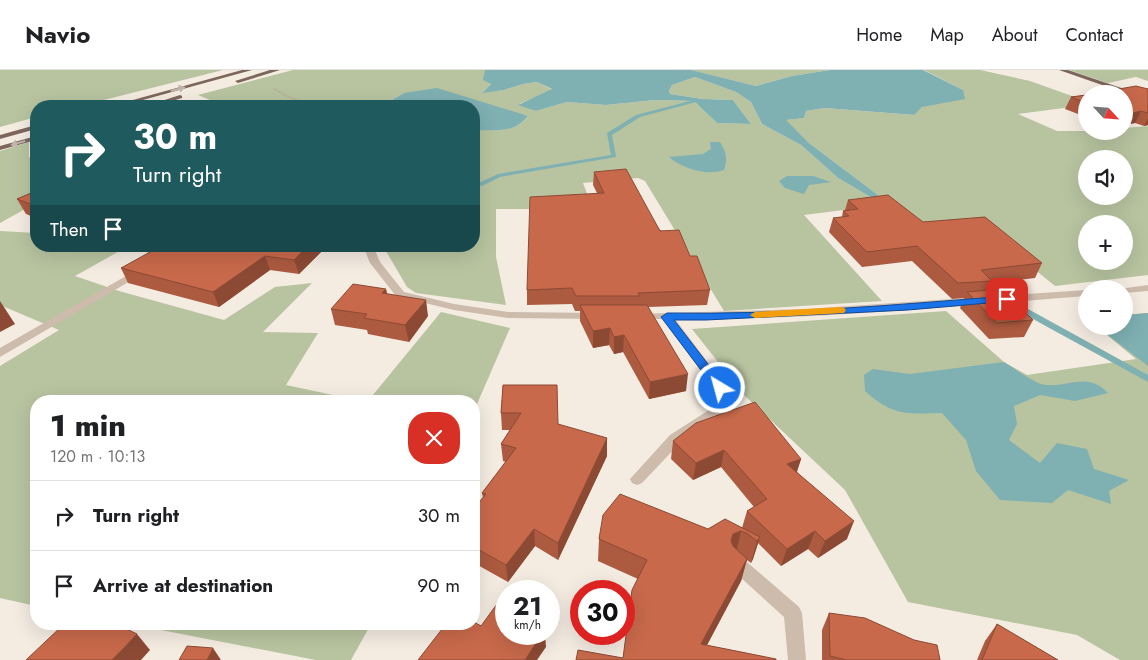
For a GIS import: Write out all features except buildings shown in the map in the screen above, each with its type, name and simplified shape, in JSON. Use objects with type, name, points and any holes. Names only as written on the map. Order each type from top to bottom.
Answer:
[{"type":"main road","points":[[140,100],[250,74],[277,70]]},
{"type":"main road","points":[[1062,70],[1148,99]]},
{"type":"main road","points":[[223,85],[250,74]]},
{"type":"main road","points":[[171,100],[186,96]]},
{"type":"main road","points":[[0,137],[30,129]]},
{"type":"main road","points":[[0,148],[30,140]]},
{"type":"street","points":[[370,252],[375,263],[400,294],[454,307],[508,315],[607,316]]},
{"type":"street","points":[[0,353],[151,264]]},
{"type":"street","points":[[1133,289],[1148,288]]},
{"type":"street","points":[[627,316],[706,317],[908,307],[1078,294]]},
{"type":"street","points":[[637,479],[675,439],[730,402],[667,317]]},
{"type":"street","points":[[735,562],[792,613],[798,660]]},
{"type":"path","points":[[250,74],[288,97],[298,100]]},
{"type":"green space","points":[[0,70],[223,70],[104,100],[30,100],[30,119],[0,127]]},
{"type":"green space","points":[[293,70],[485,70],[491,84],[483,92],[504,90],[537,82],[553,90],[519,104],[536,111],[567,102],[606,105],[655,100],[694,101],[717,123],[751,124],[733,100],[703,99],[670,94],[669,91],[672,85],[695,77],[736,92],[751,102],[762,124],[801,145],[838,178],[884,205],[804,215],[882,301],[724,311],[645,181],[638,178],[583,183],[593,209],[496,209],[496,257],[506,305],[416,293],[407,287],[387,252],[480,252],[480,131],[503,130],[517,126],[528,116],[480,107],[480,100],[442,100],[404,93],[392,100],[210,100],[198,95]]},
{"type":"green space","points":[[690,70],[830,70],[792,76],[756,86]]},
{"type":"green space","points":[[924,70],[980,70],[1030,81],[1078,98],[1078,106],[1018,114],[1057,131],[1078,131],[1078,140],[1133,140],[1133,127],[1148,126],[1148,275],[1106,280],[1078,280],[1078,283],[1055,286],[984,228],[936,230],[890,204],[809,143],[785,120],[804,118],[806,111],[825,108],[913,115],[922,107],[963,90]]},
{"type":"green space","points":[[1069,70],[1148,70],[1148,81],[1136,77],[1108,83]]},
{"type":"green space","points":[[29,142],[30,206],[0,223],[0,151]]},
{"type":"green space","points":[[0,231],[30,233],[30,252],[118,252],[75,276],[119,291],[224,320],[275,287],[312,283],[263,332],[318,333],[286,385],[333,395],[30,395],[30,605],[0,598],[0,366],[59,330],[0,305]]},
{"type":"green space","points":[[946,311],[1004,362],[1027,375],[1136,359],[1107,335],[1133,335],[1133,314],[1148,313],[1148,660],[1120,660],[1077,635],[908,602],[845,490],[745,396],[692,329]]},
{"type":"green space","points":[[441,312],[510,328],[480,397],[480,395],[373,395]]},
{"type":"green space","points":[[161,630],[368,630],[351,660],[316,660]]},
{"type":"water","points":[[485,70],[691,70],[756,86],[792,76],[830,70],[923,70],[963,90],[965,99],[922,107],[914,115],[825,108],[806,111],[804,118],[786,120],[809,143],[890,204],[884,205],[838,178],[801,145],[762,124],[751,102],[736,92],[695,77],[672,85],[669,91],[670,94],[703,99],[733,100],[751,124],[717,123],[694,101],[655,100],[606,105],[567,102],[536,111],[518,105],[552,89],[537,82],[482,93],[491,84],[483,80]]},
{"type":"water","points":[[437,88],[476,100],[392,100],[404,93]]},
{"type":"water","points":[[480,101],[528,116],[522,122],[509,129],[480,130]]},
{"type":"water","points":[[710,142],[720,142],[725,152],[724,170],[703,172],[681,165],[669,157],[703,154],[711,149]]},
{"type":"water","points":[[787,176],[813,176],[831,182],[809,185],[804,194],[785,188],[779,181]]},
{"type":"water","points":[[1148,313],[1148,366],[1108,335],[1133,335],[1133,314]]},
{"type":"water","points":[[1004,362],[1041,384],[1059,385],[1084,382],[1100,386],[1108,393],[1075,401],[1040,395],[1014,406],[1017,424],[1009,440],[1040,463],[1057,443],[1087,449],[1094,469],[1129,480],[1109,491],[1111,504],[1068,490],[1052,503],[1000,500],[976,471],[966,440],[942,413],[900,412],[884,405],[865,391],[864,375],[873,369],[910,374]]},
{"type":"waterway","points":[[480,184],[498,176],[614,156],[609,134],[638,116],[694,101]]},
{"type":"waterway","points":[[1025,311],[1148,379]]},
{"type":"slow traffic","points":[[755,315],[841,310]]},
{"type":"route","points":[[720,388],[667,317],[706,317],[908,307],[1007,299]]}]
